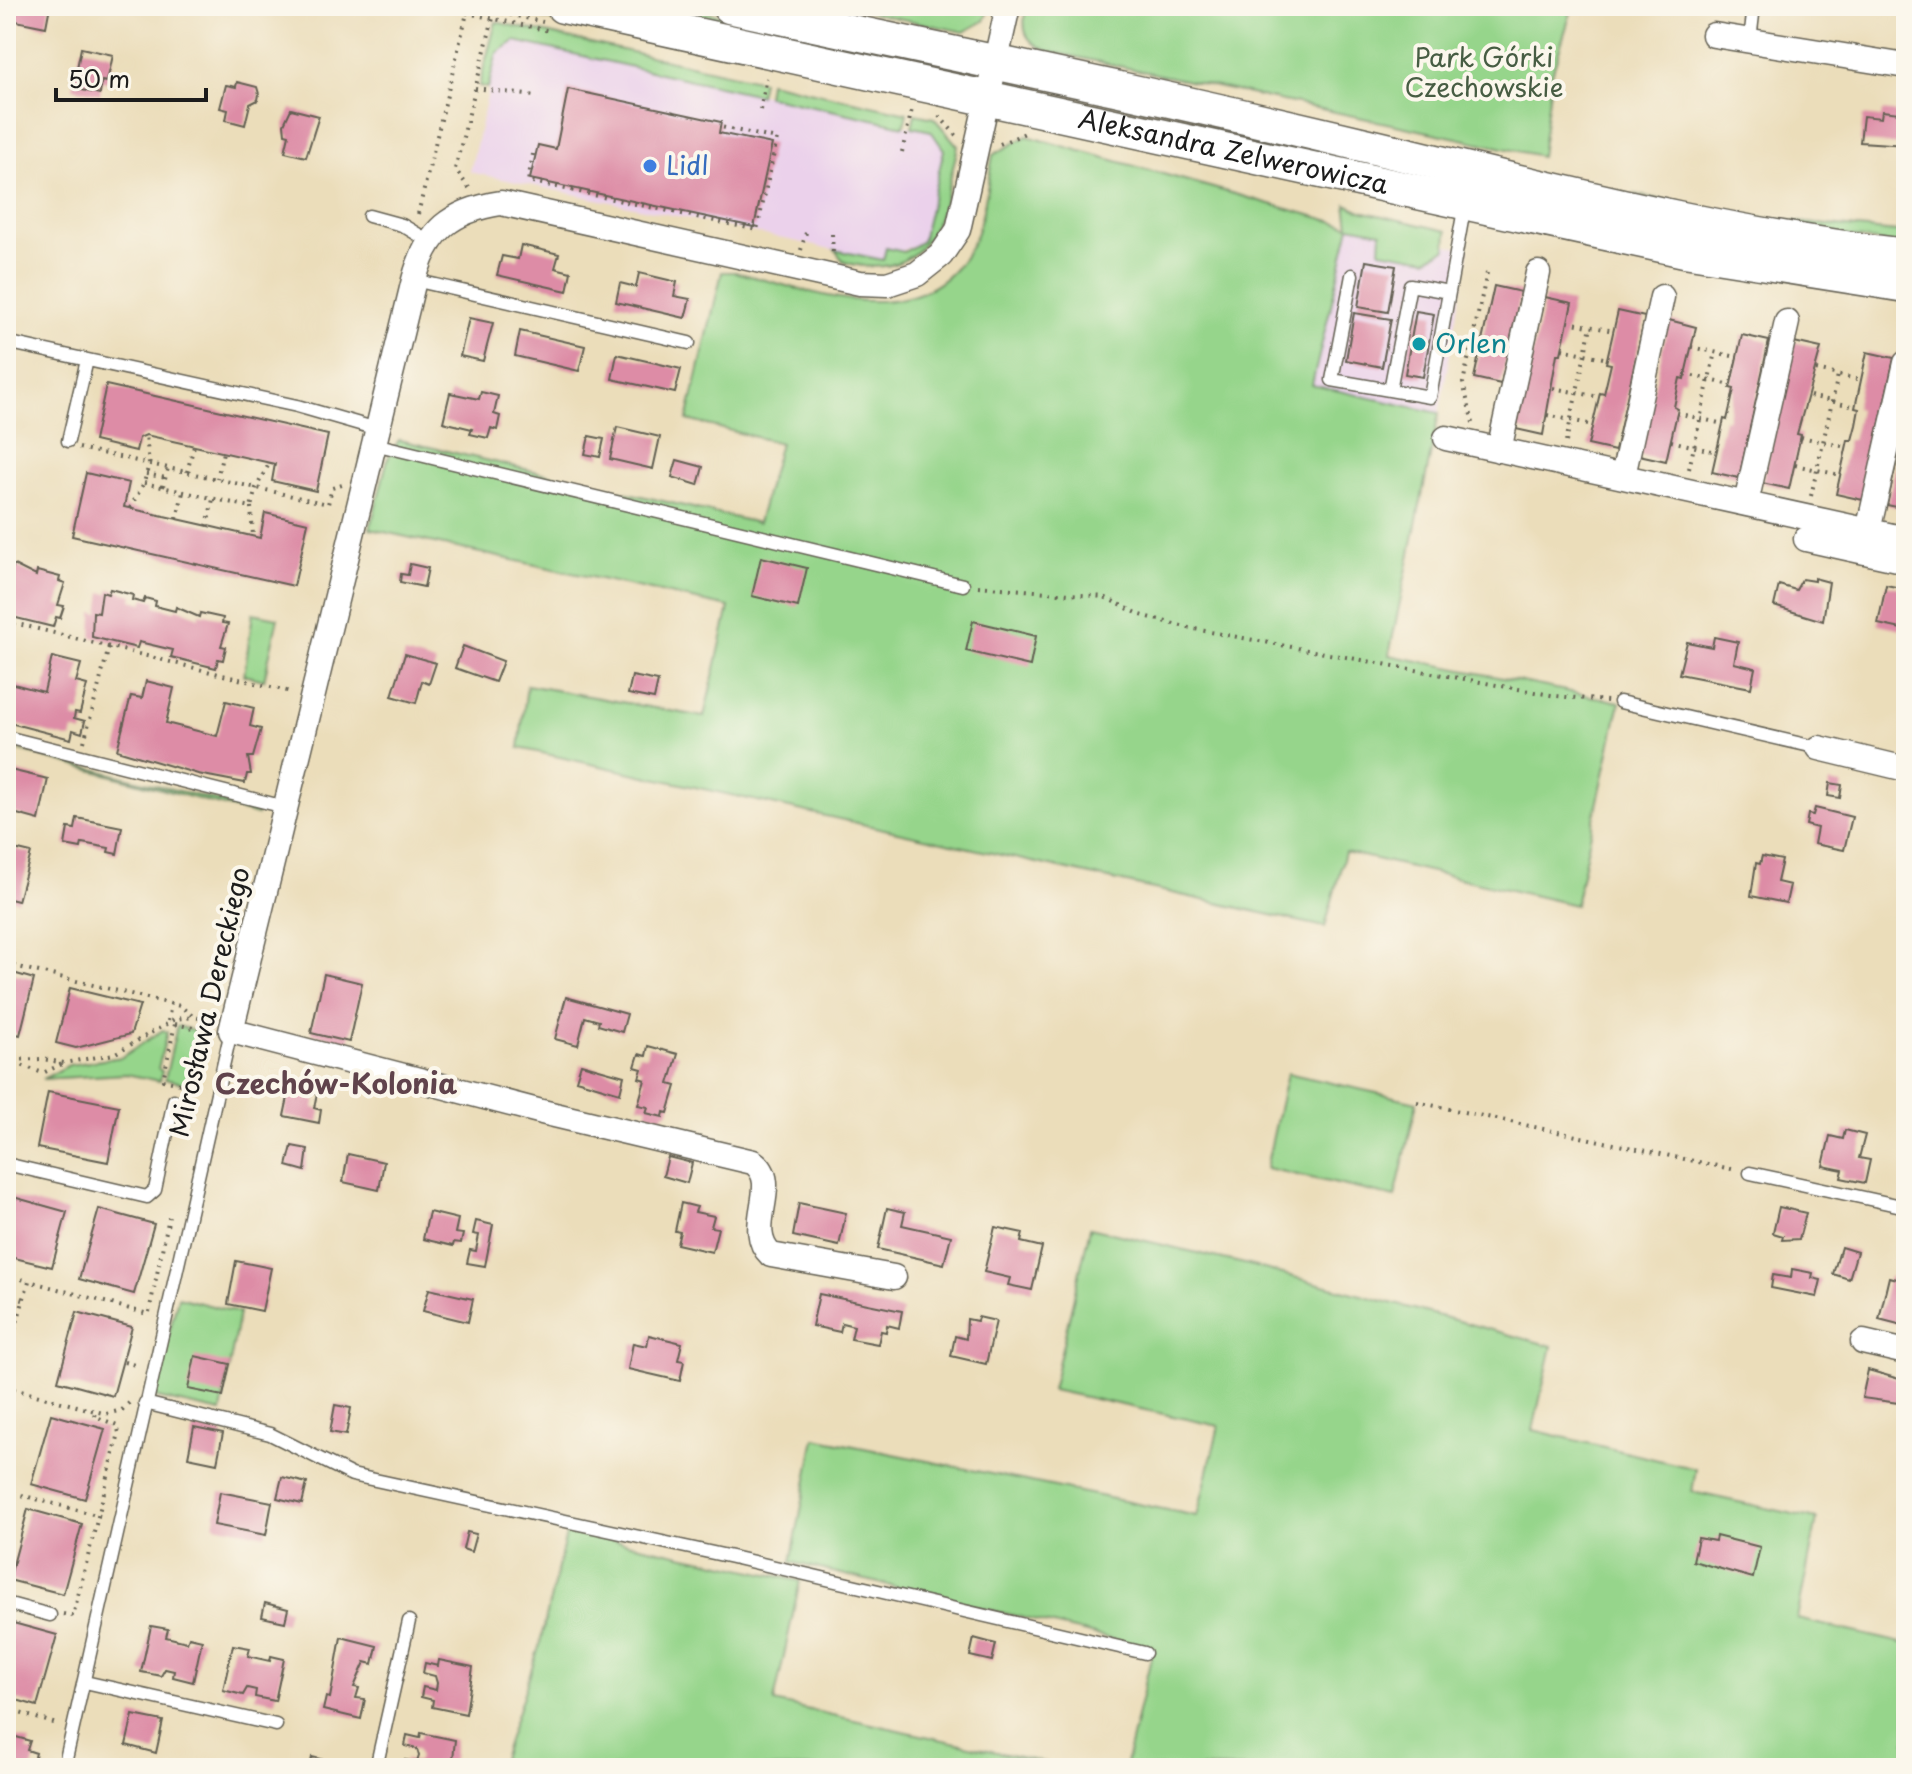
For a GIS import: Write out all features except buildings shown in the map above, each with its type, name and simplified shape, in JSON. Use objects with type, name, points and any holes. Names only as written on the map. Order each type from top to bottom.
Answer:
[{"type":"street","name":"Aleksandra Zelwerowicza","points":[[563,6],[1684,250],[1906,285]]},
{"type":"street","name":"Aleksandra Zelwerowicza","points":[[729,6],[1225,113],[1689,223],[1805,244],[1906,256]]},
{"type":"street","points":[[426,237],[465,212],[501,203],[860,283],[903,280],[930,265],[958,230],[1008,6]]},
{"type":"street","points":[[1714,35],[1906,66]]},
{"type":"street","name":"Mirosława Dereckiego","points":[[219,1028],[285,807],[426,237]]},
{"type":"street","points":[[1499,450],[1538,273]]},
{"type":"street","points":[[1623,476],[1662,297]]},
{"type":"street","points":[[1746,503],[1787,322]]},
{"type":"street","points":[[1868,531],[1906,363]]},
{"type":"street","points":[[1446,438],[1906,539]]},
{"type":"street","points":[[1806,539],[1906,561]]},
{"type":"street","points":[[1819,748],[1906,769]]},
{"type":"street","points":[[219,1028],[542,1112],[753,1162],[760,1167],[766,1181],[758,1230],[762,1246],[771,1255],[894,1277]]},
{"type":"street","points":[[1863,1342],[1906,1352]]},
{"type":"lane","points":[[1750,40],[1754,6]]},
{"type":"lane","points":[[1352,275],[1332,380],[1430,397],[1465,204]]},
{"type":"lane","points":[[369,216],[402,225],[426,237]]},
{"type":"lane","points":[[414,280],[689,343]]},
{"type":"lane","points":[[1390,390],[1410,285],[1449,292]]},
{"type":"lane","points":[[6,342],[297,406],[376,436],[963,585]]},
{"type":"lane","points":[[70,444],[87,360]]},
{"type":"lane","points":[[1620,702],[1819,748]]},
{"type":"lane","points":[[6,737],[285,807]]},
{"type":"lane","name":"Mirosława Dereckiego","points":[[64,1768],[145,1403],[219,1028]]},
{"type":"lane","points":[[6,1164],[147,1197],[155,1190],[174,1100]]},
{"type":"lane","points":[[1750,1173],[1906,1207]]},
{"type":"lane","points":[[145,1403],[270,1434],[352,1475],[747,1560],[1145,1653]]},
{"type":"lane","points":[[6,1603],[50,1615]]},
{"type":"lane","points":[[376,1768],[409,1621]]},
{"type":"lane","points":[[85,1682],[276,1725]]},
{"type":"path","points":[[426,237],[418,214],[467,13]]},
{"type":"path","points":[[455,169],[493,18]]},
{"type":"path","points":[[760,110],[767,78]]},
{"type":"path","points":[[475,88],[534,96]]},
{"type":"path","points":[[902,152],[912,109]]},
{"type":"path","points":[[533,154],[528,181],[757,230],[777,139],[721,127]]},
{"type":"path","points":[[406,210],[418,214]]},
{"type":"path","points":[[832,234],[830,247],[838,261]]},
{"type":"path","points":[[1568,322],[1614,331]]},
{"type":"path","points":[[1563,452],[1591,326]]},
{"type":"path","points":[[1691,347],[1737,357]]},
{"type":"path","points":[[1562,349],[1608,359]]},
{"type":"path","points":[[1686,479],[1715,352]]},
{"type":"path","points":[[1816,370],[1861,380]]},
{"type":"path","points":[[1685,374],[1731,385]]},
{"type":"path","points":[[1809,507],[1838,375]]},
{"type":"path","points":[[1553,388],[1599,397]]},
{"type":"path","points":[[1810,396],[1855,407]]},
{"type":"path","points":[[1677,413],[1723,424]]},
{"type":"path","points":[[1547,415],[1593,425]]},
{"type":"path","points":[[130,508],[144,483],[149,464],[146,435]]},
{"type":"path","points":[[1801,437],[1846,447]]},
{"type":"path","points":[[1671,441],[1716,452]]},
{"type":"path","points":[[70,444],[328,504],[332,488],[338,484],[351,487]]},
{"type":"path","points":[[187,472],[194,446]]},
{"type":"path","points":[[217,479],[223,452]]},
{"type":"path","points":[[253,536],[251,507],[256,488],[270,462]]},
{"type":"path","points":[[1795,465],[1840,475]]},
{"type":"path","points":[[163,487],[168,468]]},
{"type":"path","points":[[146,474],[166,478]]},
{"type":"path","points":[[144,483],[251,507]]},
{"type":"path","points":[[177,519],[183,492]]},
{"type":"path","points":[[207,526],[213,499]]},
{"type":"path","points":[[963,585],[1091,594],[1141,615],[1189,628],[1556,696],[1620,702]]},
{"type":"path","points":[[6,621],[300,694]]},
{"type":"path","points":[[83,748],[109,647]]},
{"type":"path","points":[[6,964],[171,1004],[219,1028]]},
{"type":"path","points":[[98,993],[99,986]]},
{"type":"path","points":[[168,1023],[171,1004]]},
{"type":"path","points":[[6,1060],[43,1073],[64,1063],[114,1054],[168,1023],[194,1017]]},
{"type":"path","points":[[175,1024],[219,1028],[193,1087],[163,1080],[175,1024]]},
{"type":"path","points":[[13,1062],[43,1059],[64,1063]]},
{"type":"path","points":[[1417,1102],[1750,1173]]},
{"type":"path","points":[[147,1321],[169,1217]]},
{"type":"path","points":[[6,1275],[148,1314]]},
{"type":"path","points":[[6,1360],[29,1281]]},
{"type":"path","points":[[6,1295],[23,1300]]},
{"type":"path","points":[[136,1381],[141,1355]]},
{"type":"path","points":[[124,1362],[139,1366]]},
{"type":"path","points":[[6,1387],[95,1412],[114,1414],[132,1398]]},
{"type":"path","points":[[75,1610],[119,1433],[117,1425],[94,1416],[95,1412]]},
{"type":"path","points":[[6,1491],[100,1516]]},
{"type":"path","points":[[6,1709],[74,1728]]},
{"type":"shaded area","name":"Lidl","points":[[515,41],[931,131],[944,150],[922,241],[883,260],[470,172],[497,53]]},
{"type":"shaded area","points":[[1350,226],[1382,232],[1380,251],[1427,259],[1446,249],[1447,245],[1469,249],[1439,413],[1312,386]]},
{"type":"green space","points":[[620,6],[678,6],[912,56],[725,21]]},
{"type":"green space","points":[[840,6],[990,6],[984,21],[964,32]]},
{"type":"green space","name":"Park Górki Czechowskie","points":[[1026,6],[1573,6],[1552,74],[1541,156],[1048,51],[1033,43],[1026,34]]},
{"type":"green space","points":[[511,7],[661,39],[663,44],[499,9]]},
{"type":"green space","points":[[496,22],[762,81],[759,95],[515,41],[497,53],[488,88],[479,86]]},
{"type":"green space","points":[[769,82],[907,113],[904,126],[767,96]]},
{"type":"green space","points":[[915,114],[934,118],[958,146],[939,217],[915,253],[897,263],[874,267],[844,262],[835,250],[883,260],[886,248],[904,252],[922,241],[944,150],[931,131],[912,127]]},
{"type":"green space","points":[[1027,136],[1349,226],[1346,204],[1361,211],[1447,231],[1446,249],[1427,259],[1380,251],[1381,232],[1350,226],[1312,385],[1439,413],[1389,655],[1620,702],[1575,905],[1345,852],[1325,927],[519,748],[527,685],[704,717],[729,607],[370,529],[388,458],[399,440],[758,523],[780,443],[687,420],[722,272],[735,272],[831,297],[864,301],[896,300],[925,291],[951,273],[972,244],[983,211],[993,155]]},
{"type":"green space","points":[[1634,194],[1739,216],[1906,233],[1906,246],[1696,212]]},
{"type":"green space","points":[[253,613],[278,618],[264,680],[244,675]]},
{"type":"green space","points":[[6,747],[258,811],[257,815]]},
{"type":"green space","points":[[177,1026],[204,1033],[191,1085],[165,1079]]},
{"type":"green space","points":[[163,1030],[167,1032],[158,1069],[162,1071],[160,1081],[126,1074],[43,1079],[69,1065],[122,1057]]},
{"type":"green space","points":[[1287,1073],[1417,1102],[1395,1197],[1266,1168]]},
{"type":"green space","points":[[1090,1228],[1249,1265],[1552,1346],[1533,1430],[1696,1469],[1692,1492],[1817,1519],[1797,1619],[1906,1644],[1906,1768],[1125,1768],[1153,1649],[791,1562],[815,1438],[1197,1516],[1219,1426],[1052,1390]]},
{"type":"green space","points":[[178,1297],[239,1313],[221,1412],[153,1397]]},
{"type":"green space","points":[[567,1530],[800,1581],[774,1702],[1068,1768],[499,1768],[539,1647]]},
{"type":"place","name":"Lidl","points":[[650,166]]},
{"type":"place","name":"Orlen","points":[[1419,344]]},
{"type":"district","name":"Czechów-Kolonia","points":[[336,1084]]}]
